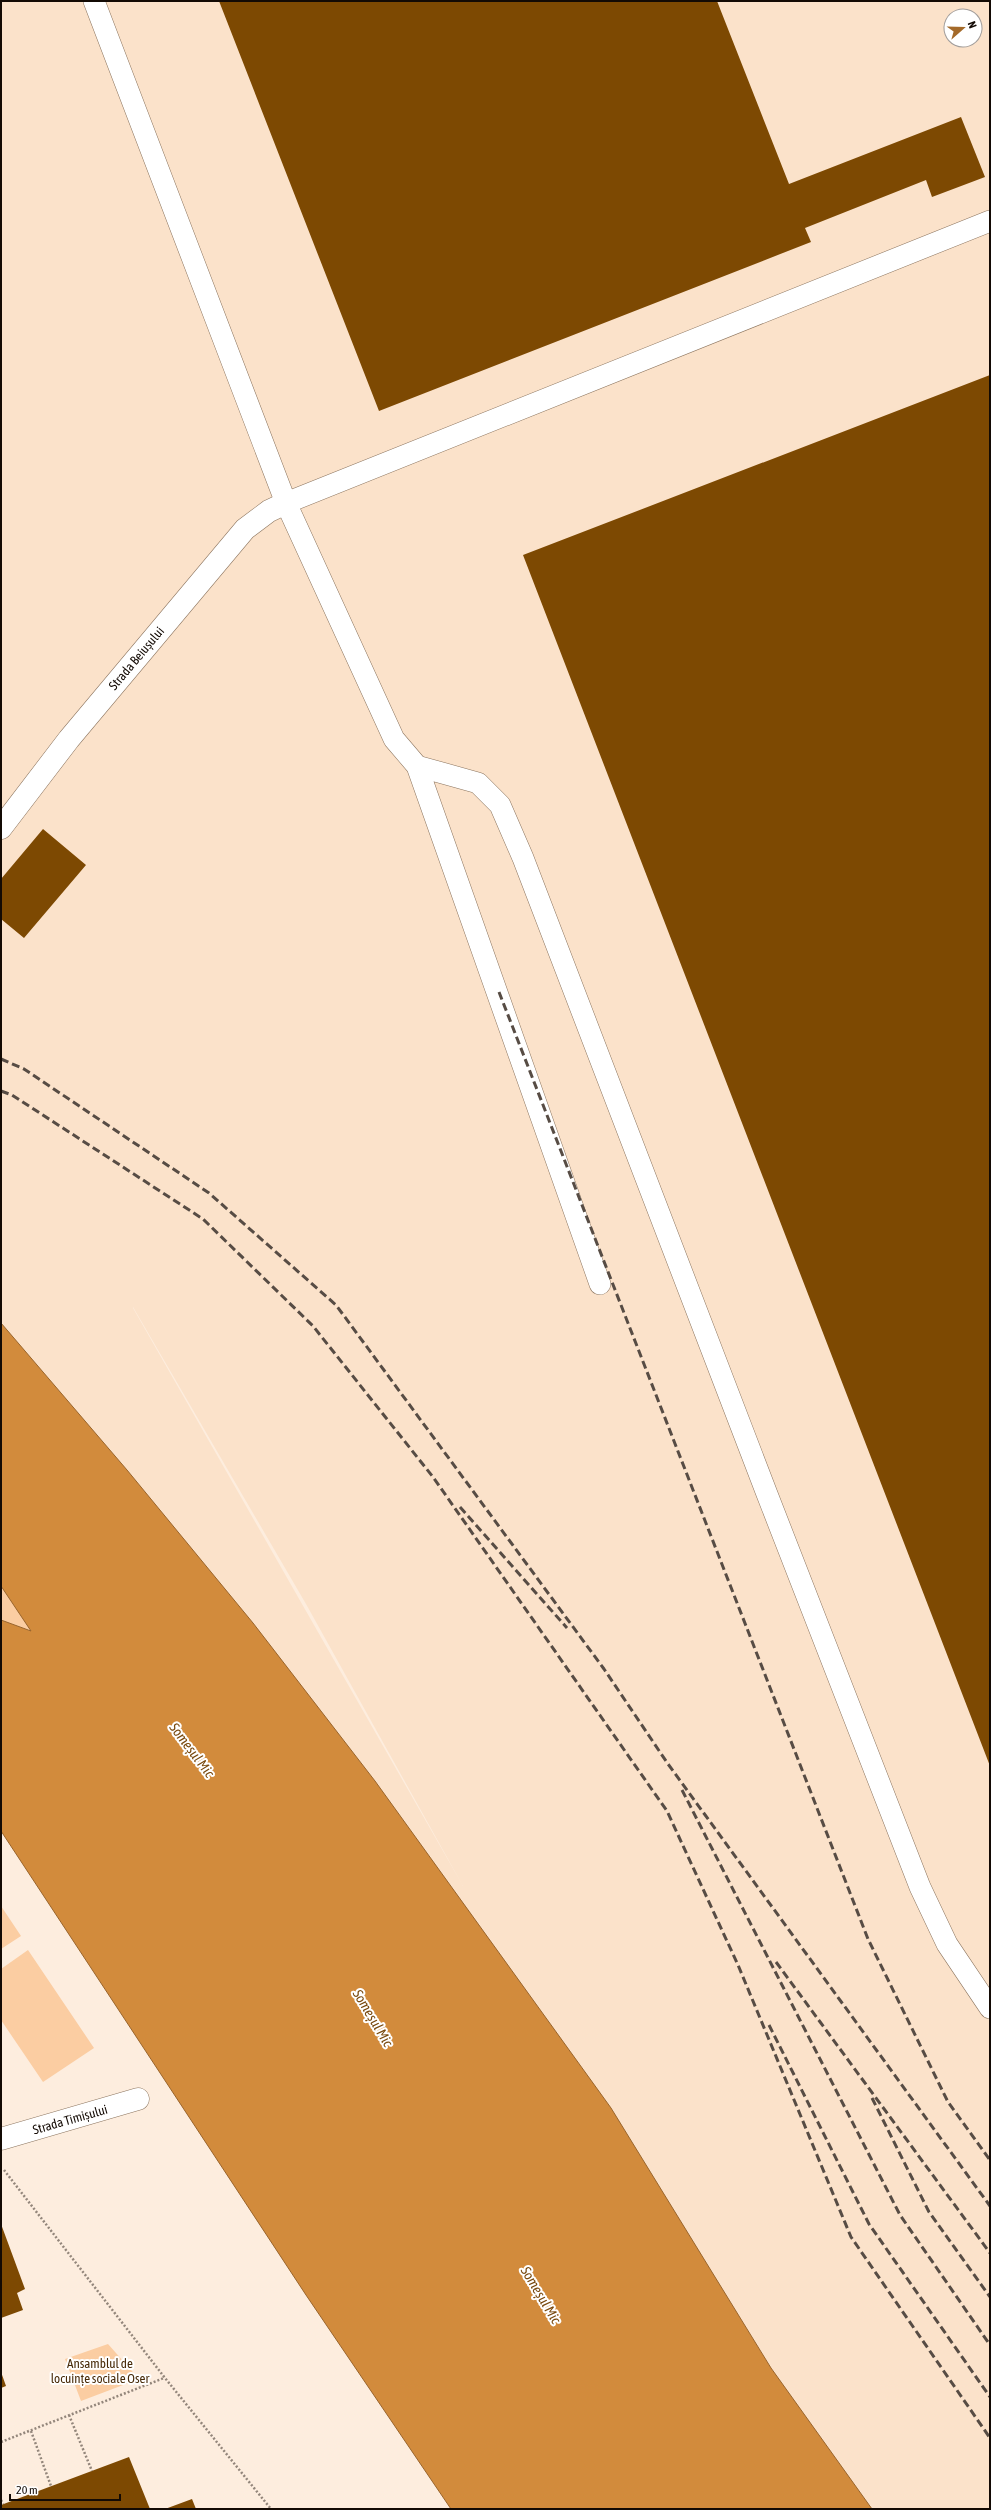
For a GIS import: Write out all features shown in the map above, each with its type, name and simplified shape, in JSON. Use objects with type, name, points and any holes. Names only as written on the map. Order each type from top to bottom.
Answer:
[{"type":"street","name":"Strada Beiușului","points":[[3,823],[68,739],[245,529],[269,511],[286,503]]},
{"type":"street","name":"Strada Timișului","points":[[1,2139],[138,2100]]},
{"type":"lane","points":[[94,1],[286,503],[394,739],[417,766],[600,1284]]},
{"type":"lane","points":[[286,503],[990,221]]},
{"type":"lane","points":[[417,766],[478,783],[500,805],[523,858],[767,1494],[920,1886],[947,1944],[990,2008]]},
{"type":"path","points":[[1,2167],[165,2378],[271,2509]]},
{"type":"path","points":[[1,2442],[165,2378]]},
{"type":"path","points":[[69,2415],[92,2471]]},
{"type":"path","points":[[31,2431],[51,2486]]},
{"type":"path","points":[[1,2500],[3,2504]]},
{"type":"shaded area","points":[[1,1],[990,1],[990,2509],[872,2509],[771,2368],[611,2108],[375,1781],[253,1623],[127,1470],[1,1323]],"holes":[[[133,1307],[306,1604],[463,1886]]]},
{"type":"green space","points":[[1,1586],[32,1631],[1,1620]]},
{"type":"green space","points":[[1,1906],[21,1936],[1,1949]]},
{"type":"green space","points":[[28,1950],[94,2048],[43,2082],[1,2020],[1,1969]]},
{"type":"green space","name":"Ansamblul de locuințe sociale Oser","points":[[108,2344],[139,2379],[81,2401],[65,2359]]},
{"type":"water","name":"Someșul Mic","points":[[1,1323],[127,1470],[253,1623],[375,1781],[611,2108],[771,2368],[872,2509],[451,2509],[306,2295],[1,1831],[1,1620],[31,1631],[1,1586]]},
{"type":"building","points":[[219,1],[717,1],[789,184],[961,117],[985,177],[932,197],[926,180],[805,228],[811,242],[379,411]]},
{"type":"building","points":[[990,375],[990,1766],[523,555]]},
{"type":"building","points":[[43,829],[86,865],[24,938],[1,919],[1,879]]},
{"type":"building","points":[[1,2224],[25,2289],[17,2293],[23,2310],[1,2318]]},
{"type":"building","points":[[1,2372],[6,2386],[1,2388]]},
{"type":"building","points":[[129,2457],[150,2509],[1,2509],[1,2505]]},
{"type":"building","points":[[192,2499],[196,2509],[165,2509]]},
{"type":"railway","points":[[499,992],[868,1939],[948,2102],[990,2160]]},
{"type":"railway","points":[[1,1059],[24,1069],[209,1193],[336,1305],[604,1669],[668,1764],[990,2206]]},
{"type":"railway","points":[[1,1091],[12,1095],[203,1219],[313,1326],[433,1477],[667,1811],[738,1965],[851,2237],[990,2438]]},
{"type":"railway","points":[[460,1507],[567,1628]]},
{"type":"railway","points":[[682,1790],[900,2215],[990,2345]]},
{"type":"railway","points":[[776,1962],[990,2253]]},
{"type":"railway","points":[[769,2025],[869,2224],[990,2397]]},
{"type":"railway","points":[[872,2098],[929,2212],[990,2297]]}]
